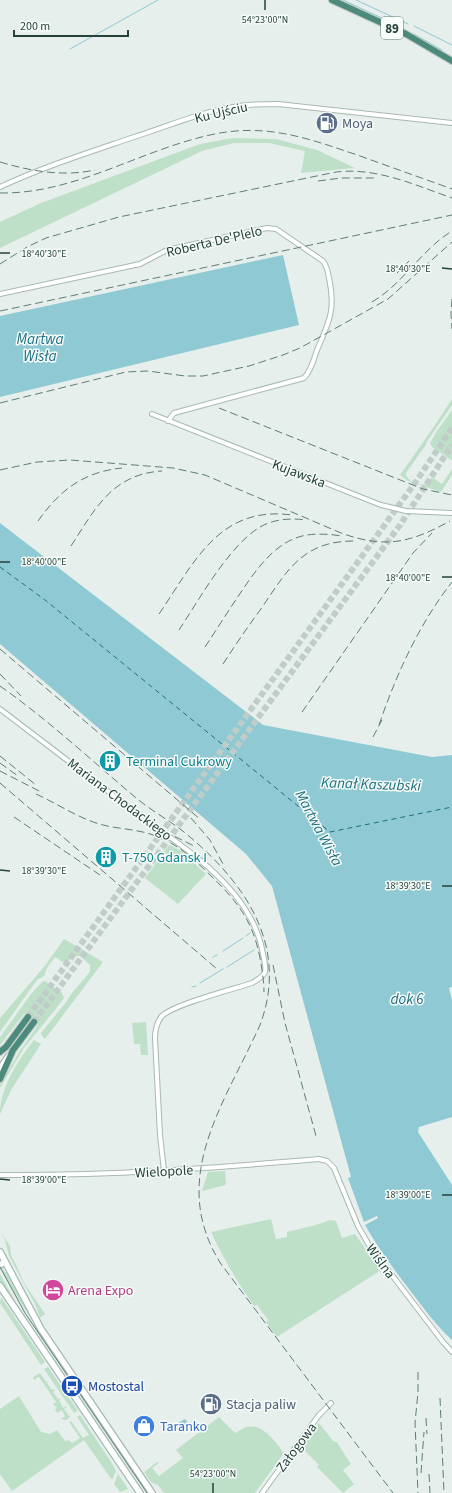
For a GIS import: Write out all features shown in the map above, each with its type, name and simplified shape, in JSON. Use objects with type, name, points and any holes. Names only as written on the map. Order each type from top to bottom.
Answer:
[{"type":"highway","name":"89","points":[[332,0],[406,34],[452,61]]},
{"type":"highway","points":[[0,1052],[6,1047],[28,1017]]},
{"type":"highway","points":[[0,1079],[13,1050],[34,1022]]},
{"type":"main road","points":[[0,1055],[6,1047]]},
{"type":"main road","points":[[0,1069],[13,1050]]},
{"type":"main road","points":[[0,1252],[3,1264],[41,1329],[152,1493]]},
{"type":"main road","points":[[0,1286],[140,1493]]},
{"type":"main road","points":[[33,1334],[41,1329]]},
{"type":"main road","points":[[50,1361],[59,1355]]},
{"type":"main road","points":[[93,1424],[101,1418]]},
{"type":"main road","points":[[130,1479],[138,1474]]},
{"type":"street","name":"Ku Ujściu","points":[[0,187],[37,170],[73,157],[211,112],[238,106],[278,104],[452,123]]},
{"type":"street","name":"Roberta De'Plelo","points":[[0,294],[140,264],[167,250],[267,228],[276,229],[323,261],[326,265],[333,295],[326,327],[307,375],[304,378],[174,413],[168,421]]},
{"type":"street","name":"Kujawska","points":[[152,414],[381,505],[406,511],[452,513]]},
{"type":"street","name":"Mariana Chodackiego","points":[[0,709],[129,808],[187,849],[241,902],[251,918],[262,946],[265,972],[258,980],[175,1008],[162,1016],[158,1023],[155,1038],[160,1135],[164,1171]]},
{"type":"street","name":"Wielopole","points":[[0,1175],[164,1171],[319,1159],[327,1161]]},
{"type":"street","name":"Wiślna","points":[[327,1161],[336,1172],[358,1226],[369,1244],[452,1352]]},
{"type":"street","name":"Załogowa","points":[[262,1493],[319,1415],[331,1403]]},
{"type":"green space","points":[[233,138],[276,139],[317,150],[355,168],[301,173],[305,151],[269,143],[234,143],[202,151],[0,248],[0,222],[41,203],[200,144]]},
{"type":"green space","points":[[452,399],[452,405],[406,473],[406,476],[415,483],[425,484],[432,477],[442,484],[452,469],[452,475],[441,492],[408,481],[400,475]]},
{"type":"green space","points":[[452,410],[451,460],[432,447],[430,443]]},
{"type":"green space","points":[[169,845],[180,850],[206,874],[178,904],[145,878]]},
{"type":"green space","points":[[64,939],[103,962],[45,1039],[41,1033],[90,971],[90,965],[80,956],[74,956],[66,964],[55,957],[47,968],[44,976],[37,980],[0,1032],[0,1018],[44,967]]},
{"type":"green space","points":[[45,981],[62,993],[64,998],[24,1048],[0,1088],[0,1085],[19,1052],[38,1025],[24,1014],[0,1045],[0,1037],[31,994],[42,982]]},
{"type":"green space","points":[[146,1022],[148,1055],[141,1055],[140,1044],[134,1044],[132,1023]]},
{"type":"green space","points":[[34,1040],[41,1044],[11,1090],[0,1114],[3,1094],[11,1075],[16,1065]]},
{"type":"green space","points":[[225,1171],[226,1185],[202,1191],[208,1172]]},
{"type":"green space","points":[[271,1219],[276,1239],[287,1237],[287,1232],[330,1220],[336,1221],[342,1238],[355,1234],[381,1270],[277,1337],[266,1322],[268,1320],[257,1305],[254,1306],[242,1288],[211,1232]]},
{"type":"green space","points":[[0,1231],[10,1246],[11,1255],[23,1281],[45,1314],[40,1318],[36,1306],[9,1256],[5,1240]]},
{"type":"green space","points":[[4,1254],[6,1255],[42,1324],[41,1323]]},
{"type":"green space","points":[[1,1269],[6,1272],[37,1328],[17,1297]]},
{"type":"green space","points":[[0,1274],[15,1301],[34,1330],[0,1282]]},
{"type":"green space","points":[[1,1297],[45,1362],[41,1365],[0,1303]]},
{"type":"green space","points":[[48,1367],[78,1411],[74,1413],[44,1369]]},
{"type":"green space","points":[[40,1373],[46,1382],[49,1381],[47,1383],[52,1390],[55,1390],[53,1392],[58,1399],[61,1399],[59,1400],[63,1408],[66,1406],[67,1407],[64,1409],[70,1417],[66,1420],[61,1419],[65,1416],[62,1410],[57,1413],[55,1410],[57,1408],[53,1404],[56,1402],[39,1377],[34,1380],[33,1377]]},
{"type":"green space","points":[[19,1396],[41,1432],[50,1434],[57,1430],[65,1441],[69,1440],[72,1443],[80,1438],[69,1422],[71,1421],[83,1438],[89,1435],[77,1417],[80,1415],[116,1471],[112,1480],[84,1440],[12,1491],[0,1474],[0,1409]]},
{"type":"green space","points":[[219,1417],[235,1433],[246,1427],[258,1428],[264,1431],[273,1439],[284,1453],[255,1493],[164,1493],[158,1485],[151,1482],[144,1472],[157,1462],[159,1463],[152,1468],[159,1476],[183,1458],[176,1450]]},
{"type":"green space","points":[[319,1423],[334,1442],[336,1441],[351,1464],[343,1470],[354,1484],[343,1493],[317,1467],[319,1465],[301,1447]]},
{"type":"green space","points":[[118,1474],[128,1489],[120,1492],[114,1484]]},
{"type":"water","name":"Martwa Wisła","points":[[283,255],[299,325],[0,397],[0,316]]},
{"type":"water","points":[[0,523],[263,725],[432,757],[452,755],[452,987],[449,988],[452,1000],[452,1117],[419,1127],[418,1132],[452,1185],[452,1340],[431,1318],[406,1285],[365,1225],[378,1218],[377,1216],[364,1222],[348,1178],[351,1177],[272,886],[246,854],[0,644]]},
{"type":"water","points":[[185,1419],[188,1423],[178,1429],[176,1424]]},
{"type":"waterway","points":[[70,49],[158,0]]},
{"type":"waterway","points":[[343,0],[401,27]]},
{"type":"waterway","points":[[356,0],[408,24]]},
{"type":"waterway","points":[[414,26],[452,45]]},
{"type":"waterway","points":[[414,34],[442,50]]},
{"type":"waterway","points":[[246,936],[250,933]]},
{"type":"waterway","points":[[223,951],[243,938]]},
{"type":"waterway","points":[[227,967],[254,950]]},
{"type":"waterway","points":[[213,957],[217,955]]},
{"type":"waterway","points":[[200,983],[223,969]]},
{"type":"waterway","points":[[192,987],[196,986]]},
{"type":"ferry route","points":[[0,567],[45,600],[330,832],[452,807]]},
{"type":"tunnel","points":[[28,1017],[415,483],[452,428]]},
{"type":"tunnel","points":[[34,1022],[400,525],[452,445]]},
{"type":"tram line","points":[[0,1267],[25,1313],[147,1493]]},
{"type":"railway","points":[[0,193],[54,187],[183,142],[231,131],[250,130],[288,134],[325,144],[452,189]]},
{"type":"railway","points":[[0,162],[47,172],[71,173],[95,170]]},
{"type":"railway","points":[[0,264],[27,247],[46,238],[119,217],[336,172],[366,172],[395,178],[452,198]]},
{"type":"railway","points":[[318,181],[341,178],[374,178]]},
{"type":"railway","points":[[0,311],[452,215]]},
{"type":"railway","points":[[372,302],[383,295],[431,248],[452,231]]},
{"type":"railway","points":[[0,403],[126,372],[148,371],[185,376],[203,376],[249,366],[283,355],[300,348],[388,299],[452,242]]},
{"type":"railway","points":[[397,273],[409,261]]},
{"type":"railway","points":[[452,299],[452,329]]},
{"type":"railway","points":[[219,408],[423,489],[452,495]]},
{"type":"railway","points":[[0,470],[37,462],[70,460],[173,468],[205,475],[341,533],[371,541],[384,542],[410,539],[450,521]]},
{"type":"railway","points":[[38,521],[55,500],[74,484],[84,478],[108,470],[122,468]]},
{"type":"railway","points":[[71,546],[97,507],[118,486],[130,479],[145,474],[162,471]]},
{"type":"railway","points":[[159,614],[197,558],[211,542],[227,528],[245,519],[267,514],[292,515]]},
{"type":"railway","points":[[179,630],[218,571],[241,542],[254,531],[266,524],[280,520],[305,520]]},
{"type":"railway","points":[[302,712],[413,553],[432,533]]},
{"type":"railway","points":[[205,647],[255,572],[272,553],[291,540],[302,536],[322,534],[342,536]]},
{"type":"railway","points":[[223,664],[281,579],[300,558],[324,545],[357,541]]},
{"type":"railway","points":[[379,725],[393,687],[410,650],[429,615],[452,582]]},
{"type":"railway","points":[[0,649],[201,820]]},
{"type":"railway","points":[[0,674],[21,696]]},
{"type":"railway","points":[[0,686],[52,726],[141,802],[184,832],[206,851],[242,894],[256,917],[265,942],[269,968],[268,996],[260,1025],[218,1112],[207,1142],[200,1172],[199,1202],[206,1233],[221,1264],[393,1493]]},
{"type":"railway","points":[[373,737],[382,720]]},
{"type":"railway","points":[[0,756],[36,785]]},
{"type":"railway","points":[[0,763],[18,776]]},
{"type":"railway","points":[[0,771],[43,793]]},
{"type":"railway","points":[[0,783],[217,969]]},
{"type":"railway","points":[[36,794],[96,823],[143,832],[158,837],[178,847],[194,860],[225,890],[247,920],[257,944],[264,992]]},
{"type":"railway","points":[[14,817],[100,875]]},
{"type":"railway","points":[[191,818],[210,840],[223,864]]},
{"type":"railway","points":[[152,829],[176,837],[194,846]]},
{"type":"railway","points":[[273,965],[285,1023],[316,1136]]},
{"type":"railway","points":[[418,1372],[415,1423],[418,1493]]},
{"type":"railway","points":[[440,1398],[444,1493]]},
{"type":"railway","points":[[426,1418],[427,1434]]},
{"type":"railway","points":[[421,1473],[424,1432]]},
{"type":"railway","points":[[429,1474],[430,1493]]},
{"type":"place","name":"Moya","points":[[327,123]]},
{"type":"place","name":"Terminal Cukrowy","points":[[110,761]]},
{"type":"place","name":"T-750 Gdansk I","points":[[106,857]]},
{"type":"place","name":"Arena Expo","points":[[53,1290]]},
{"type":"place","name":"Mostostal","points":[[72,1386]]},
{"type":"place","name":"Stacja paliw","points":[[211,1404]]},
{"type":"place","name":"Taranko","points":[[144,1426]]},
{"type":"water label","name":"Kanał Kaszubski","points":[[371,784]]},
{"type":"water label","name":"dok 6","points":[[407,999]]}]
